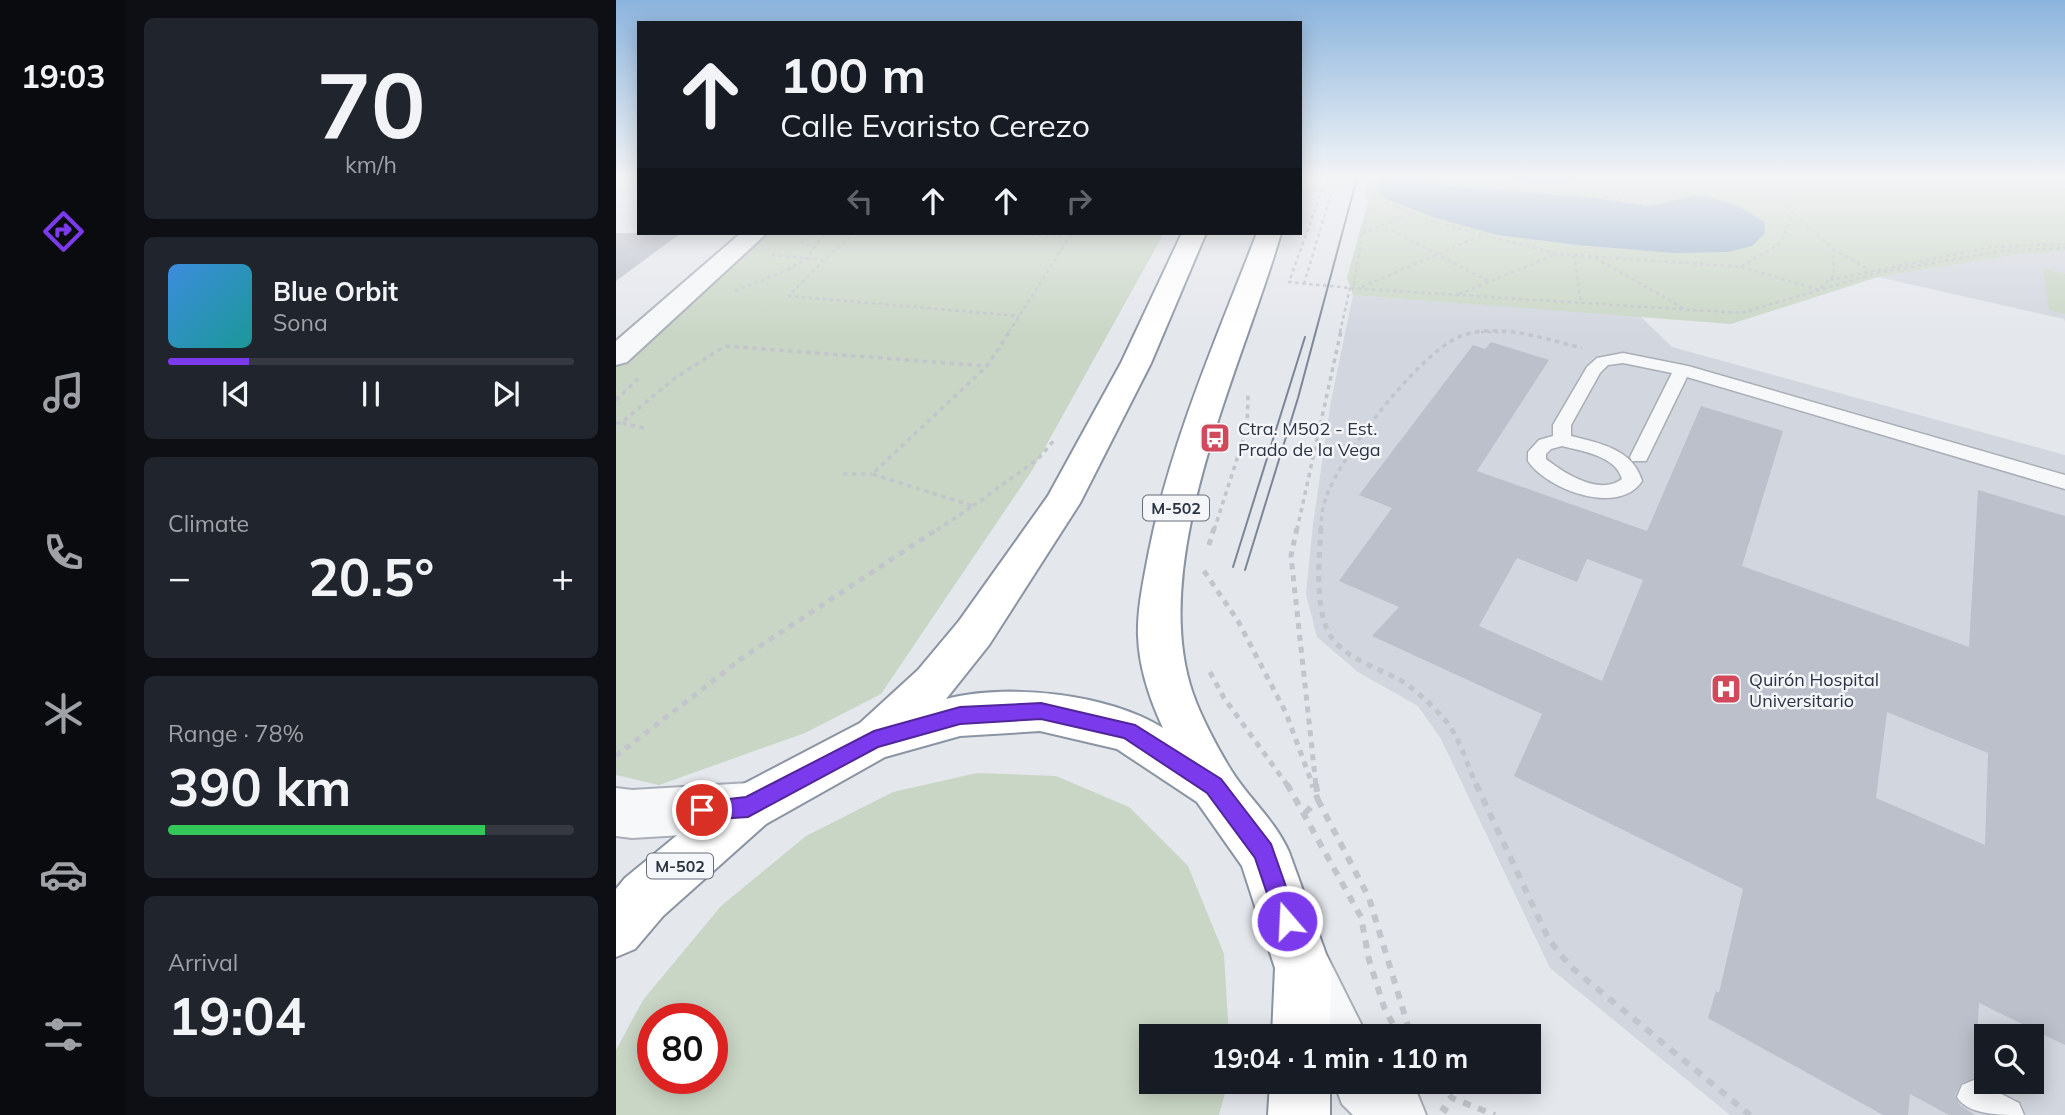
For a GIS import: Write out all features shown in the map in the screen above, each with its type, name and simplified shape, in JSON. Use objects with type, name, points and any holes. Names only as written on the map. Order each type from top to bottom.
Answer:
[{"type":"highway","name":"M-502","points":[[874,739],[934,683],[974,633],[1062,503],[1136,363],[1192,235]]},
{"type":"highway","name":"M-502","points":[[1268,235],[1177,502],[1164,576],[1159,636],[1171,696],[1214,786],[1263,852],[1303,968],[1301,1024]]},
{"type":"highway","name":"M-502","points":[[616,930],[644,897],[748,807],[874,739],[960,716],[1041,711],[1128,731],[1214,786]]},
{"type":"highway","points":[[1299,1115],[1300,1094]]},
{"type":"street","points":[[616,356],[746,242]]},
{"type":"street","points":[[616,812],[632,814],[748,807]]},
{"type":"street","points":[[1303,968],[1332,1024]]},
{"type":"street","points":[[1375,1094],[1395,1115]]},
{"type":"lane","points":[[1562,440],[1562,425],[1593,371],[1603,361],[1623,358],[1682,370],[2065,482]]},
{"type":"lane","points":[[1639,457],[1682,370]]},
{"type":"lane","points":[[1974,1097],[2007,1115]]},
{"type":"path","points":[[1307,230],[1290,282],[1741,313],[1877,273],[2001,251],[2065,246]]},
{"type":"path","points":[[1304,284],[1320,230]]},
{"type":"path","points":[[1318,800],[1291,556],[1350,288],[1354,284],[1363,230]]},
{"type":"path","points":[[1362,234],[1372,230]]},
{"type":"path","points":[[1390,230],[1490,282]]},
{"type":"path","points":[[1469,230],[1558,254],[1740,267],[1819,290]]},
{"type":"path","points":[[1740,267],[1781,243],[1786,230]]},
{"type":"path","points":[[1812,230],[1833,249],[1871,271]]},
{"type":"path","points":[[1359,288],[1483,234]]},
{"type":"path","points":[[802,235],[802,242],[814,249]]},
{"type":"path","points":[[725,296],[785,271],[807,258],[824,235]]},
{"type":"path","points":[[853,235],[789,296],[1018,316]]},
{"type":"path","points":[[872,474],[987,366],[1070,235]]},
{"type":"path","points":[[746,242],[824,260]]},
{"type":"path","points":[[1830,280],[1991,247],[2065,246]]},
{"type":"path","points":[[1819,290],[1834,275],[1833,249]]},
{"type":"path","points":[[1458,295],[1558,254]]},
{"type":"path","points":[[1574,255],[1581,303]]},
{"type":"path","points":[[1591,256],[1688,310]]},
{"type":"path","points":[[1623,358],[1513,333],[1462,335],[1437,349],[1401,387],[1335,478],[1325,498],[1319,594],[1331,637],[1356,657],[1400,680],[1424,697],[1447,722],[1478,795],[1549,940],[1571,967],[1750,1115]]},
{"type":"path","points":[[618,423],[675,378],[725,346],[987,366]]},
{"type":"path","points":[[616,400],[646,371]]},
{"type":"path","points":[[1205,554],[1247,428],[1248,383]]},
{"type":"path","points":[[618,423],[644,428]]},
{"type":"path","points":[[616,756],[653,724],[721,675],[973,506],[1038,459],[1062,432]]},
{"type":"path","points":[[843,474],[872,474],[973,506]]},
{"type":"path","points":[[1198,576],[1201,567],[1238,621],[1286,713],[1318,800],[1369,898],[1407,1024]]},
{"type":"path","points":[[1203,661],[1224,698],[1267,754],[1305,813],[1361,917],[1369,960],[1384,1007],[1393,1024]]},
{"type":"path","points":[[1305,813],[1318,800]]},
{"type":"path","points":[[1449,1094],[1452,1098],[1495,1115]]},
{"type":"shaded area","points":[[2065,251],[2065,322],[2064,319],[1878,277],[2014,255]]},
{"type":"shaded area","name":"Quirón Hospital Universitario","points":[[1353,295],[1640,316],[1672,347],[2065,455],[2065,1115],[1730,1115],[1550,968],[1441,739],[1418,706],[1358,672],[1317,637],[1306,594],[1331,401]]},
{"type":"green space","points":[[1360,230],[2065,230],[2065,251],[2014,255],[1878,277],[1731,324],[1353,295],[1347,278]]},
{"type":"green space","points":[[763,235],[1163,235],[1033,469],[881,694],[805,733],[659,785],[616,775],[616,357]]},
{"type":"green space","points":[[2043,269],[2065,274],[2065,314],[2049,310]]},
{"type":"green space","points":[[977,773],[1056,776],[1129,807],[1188,866],[1224,954],[1228,1024],[1139,1024],[1139,1094],[1225,1094],[1219,1115],[616,1115],[616,1050],[637,1011],[637,1094],[728,1094],[728,1003],[641,1003],[721,906],[806,836],[893,792]]},
{"type":"water","points":[[1479,230],[1765,230],[1765,233],[1752,246],[1728,252],[1675,253],[1497,235]]},
{"type":"building","points":[[616,233],[678,235],[616,281]]},
{"type":"building","points":[[1491,342],[1549,360],[1477,471],[1647,531],[1701,406],[1783,431],[1742,566],[1969,647],[1978,490],[2065,516],[2065,1045],[2044,1035],[2044,1024],[2022,1024],[1979,1003],[1978,1024],[1974,1024],[1974,1078],[1961,1083],[1955,1096],[1960,1105],[1975,1115],[1949,1115],[1910,1094],[1908,1115],[1883,1115],[1708,1018],[1716,991],[1719,993],[1743,889],[1514,776],[1542,714],[1372,636],[1399,607],[1339,581],[1392,508],[1359,495],[1473,345],[1485,349]],"holes":[[[1517,558],[1577,582],[1587,559],[1643,580],[1602,681],[1479,626]],[[1887,712],[1988,753],[1985,845],[1876,798]]]},
{"type":"tram line","points":[[1245,570],[1298,398],[1343,230]]},
{"type":"tram line","points":[[1233,567],[1305,337]]},
{"type":"place","name":"Ctra. M502 - Est. Prado de la Vega","points":[[1215,438]]},
{"type":"place","name":"Quirón Hospital Universitario","points":[[1726,689]]},
{"type":"route","points":[[702,810],[748,807],[874,739],[960,716],[1041,711],[1128,731],[1214,786],[1263,852],[1287,921]]}]
